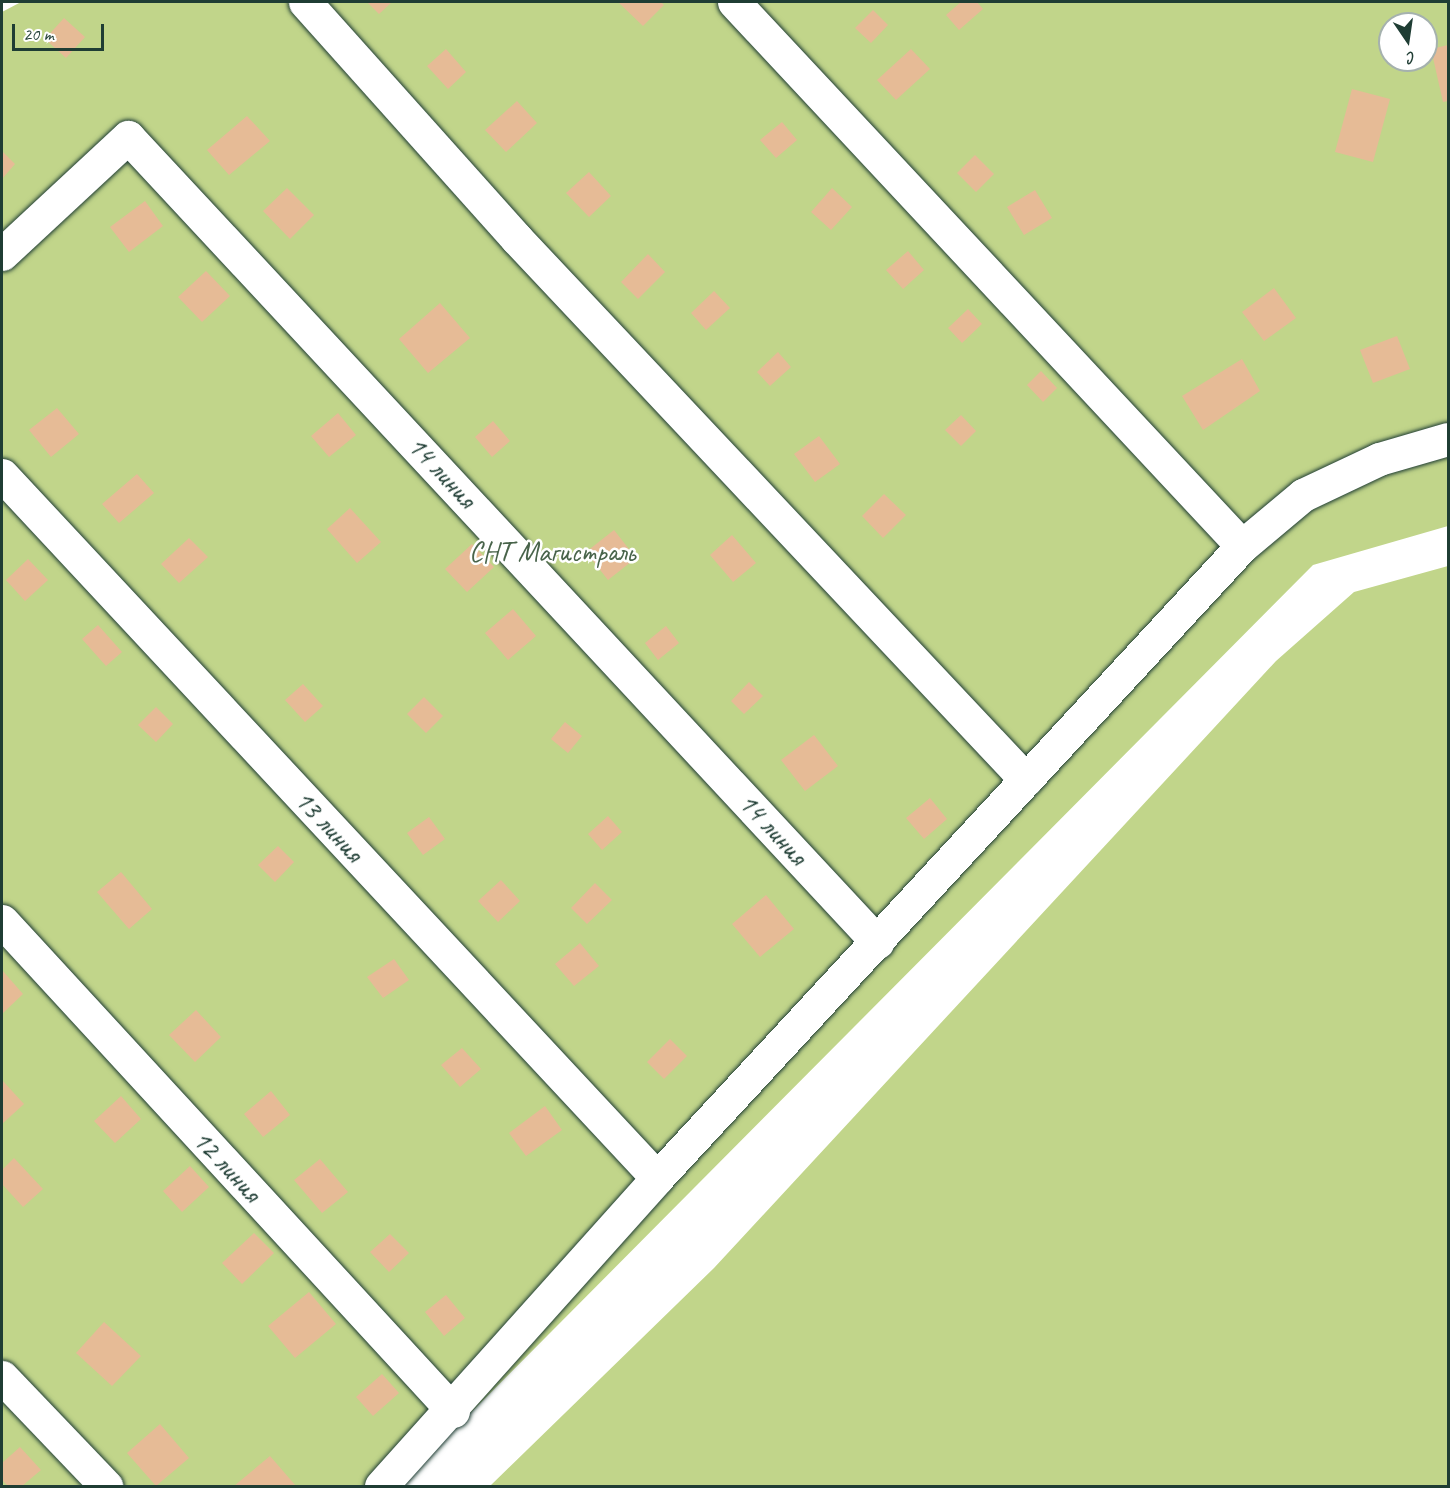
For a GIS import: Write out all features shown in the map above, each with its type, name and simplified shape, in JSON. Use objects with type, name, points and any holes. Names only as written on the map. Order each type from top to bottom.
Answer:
[{"type":"street","points":[[305,2],[516,238],[1026,780]]},
{"type":"street","points":[[734,2],[1242,546]]},
{"type":"street","name":"14 линия","points":[[2,254],[128,136],[877,942]]},
{"type":"street","points":[[381,1486],[453,1411],[657,1178],[1242,546],[1303,495],[1379,459],[1449,439]]},
{"type":"street","name":"13 линия","points":[[2,475],[657,1178]]},
{"type":"street","name":"12 линия","points":[[2,921],[453,1411]]},
{"type":"street","points":[[2,1377],[106,1486]]},
{"type":"green space","name":"СНТ Магистраль","points":[[21,2],[1448,2],[1448,526],[1313,565],[398,1486],[2,1486],[2,12]]},
{"type":"green space","points":[[1448,566],[1448,1486],[490,1486],[714,1268],[1276,661],[1354,592]]},
{"type":"building","points":[[367,2],[392,2],[379,14]]},
{"type":"building","points":[[618,2],[661,2],[664,5],[643,26]]},
{"type":"building","points":[[961,2],[977,2],[983,9],[959,30],[946,15]]},
{"type":"building","points":[[873,10],[888,25],[871,43],[855,28]]},
{"type":"building","points":[[64,18],[85,37],[66,58],[45,39]]},
{"type":"building","points":[[1448,45],[1448,101],[1443,102],[1436,72],[1438,47]]},
{"type":"building","points":[[446,49],[466,72],[448,89],[427,66]]},
{"type":"building","points":[[911,49],[930,69],[896,100],[877,80]]},
{"type":"building","points":[[1352,89],[1390,99],[1373,162],[1335,152]]},
{"type":"building","points":[[517,101],[537,123],[506,152],[485,130]]},
{"type":"building","points":[[247,116],[270,141],[229,175],[207,150]]},
{"type":"building","points":[[782,122],[797,140],[776,158],[760,140]]},
{"type":"building","points":[[2,151],[15,164],[2,179]]},
{"type":"building","points":[[975,155],[994,174],[976,192],[957,173]]},
{"type":"building","points":[[589,172],[611,196],[589,217],[566,193]]},
{"type":"building","points":[[287,188],[314,215],[290,239],[263,211]]},
{"type":"building","points":[[832,188],[852,207],[831,230],[811,212]]},
{"type":"building","points":[[1035,190],[1052,218],[1024,235],[1007,207]]},
{"type":"building","points":[[145,201],[163,226],[129,252],[110,227]]},
{"type":"building","points":[[908,251],[924,270],[903,289],[886,270]]},
{"type":"building","points":[[648,254],[665,272],[638,299],[621,282]]},
{"type":"building","points":[[206,271],[230,296],[202,322],[178,297]]},
{"type":"building","points":[[1274,288],[1296,318],[1264,341],[1242,312]]},
{"type":"building","points":[[714,291],[730,308],[706,330],[691,313]]},
{"type":"building","points":[[440,303],[470,338],[428,373],[399,339]]},
{"type":"building","points":[[968,309],[982,324],[962,343],[948,328]]},
{"type":"building","points":[[1397,336],[1410,369],[1373,383],[1360,350]]},
{"type":"building","points":[[778,352],[791,367],[770,386],[757,372]]},
{"type":"building","points":[[1242,359],[1260,391],[1203,430],[1182,396]]},
{"type":"building","points":[[1041,371],[1057,388],[1043,402],[1027,385]]},
{"type":"building","points":[[57,408],[79,434],[51,457],[29,430]]},
{"type":"building","points":[[338,413],[356,435],[329,457],[311,436]]},
{"type":"building","points":[[961,415],[976,431],[961,446],[945,430]]},
{"type":"building","points":[[493,421],[510,441],[492,457],[475,437]]},
{"type":"building","points":[[819,436],[840,464],[815,482],[794,454]]},
{"type":"building","points":[[137,474],[154,493],[119,523],[102,504]]},
{"type":"building","points":[[884,494],[906,515],[883,538],[862,516]]},
{"type":"building","points":[[350,508],[381,542],[357,563],[327,529]]},
{"type":"building","points":[[614,530],[636,558],[608,580],[586,552]]},
{"type":"building","points":[[732,535],[756,563],[733,582],[710,555]]},
{"type":"building","points":[[189,538],[208,557],[179,583],[161,564]]},
{"type":"building","points":[[472,544],[494,567],[467,592],[445,569]]},
{"type":"building","points":[[28,559],[48,580],[25,601],[6,580]]},
{"type":"building","points":[[513,609],[536,636],[508,660],[485,633]]},
{"type":"building","points":[[98,625],[122,652],[106,666],[82,639]]},
{"type":"building","points":[[666,626],[679,643],[658,660],[645,643]]},
{"type":"building","points":[[749,682],[763,696],[744,714],[731,701]]},
{"type":"building","points":[[303,684],[323,706],[305,722],[285,700]]},
{"type":"building","points":[[424,697],[443,716],[426,733],[407,714]]},
{"type":"building","points":[[156,707],[173,724],[156,742],[138,725]]},
{"type":"building","points":[[565,722],[582,736],[568,753],[551,739]]},
{"type":"building","points":[[814,735],[838,766],[805,791],[781,760]]},
{"type":"building","points":[[930,798],[947,819],[924,839],[906,818]]},
{"type":"building","points":[[608,816],[622,832],[602,850],[588,834]]},
{"type":"building","points":[[429,817],[445,839],[423,855],[407,833]]},
{"type":"building","points":[[278,846],[294,862],[275,882],[258,865]]},
{"type":"building","points":[[121,872],[152,909],[129,929],[97,892]]},
{"type":"building","points":[[501,880],[520,901],[498,922],[478,901]]},
{"type":"building","points":[[595,883],[612,900],[587,924],[571,908]]},
{"type":"building","points":[[766,895],[794,929],[760,957],[732,924]]},
{"type":"building","points":[[580,943],[599,966],[574,986],[555,964]]},
{"type":"building","points":[[394,959],[409,980],[383,998],[367,977]]},
{"type":"building","points":[[2,970],[23,994],[2,1014]]},
{"type":"building","points":[[196,1010],[221,1037],[195,1062],[169,1035]]},
{"type":"building","points":[[670,1039],[687,1056],[664,1079],[647,1062]]},
{"type":"building","points":[[462,1048],[481,1069],[460,1087],[441,1065]]},
{"type":"building","points":[[2,1080],[24,1104],[2,1124]]},
{"type":"building","points":[[271,1091],[290,1115],[263,1137],[244,1114]]},
{"type":"building","points":[[121,1096],[141,1119],[115,1143],[94,1121]]},
{"type":"building","points":[[545,1106],[562,1130],[526,1156],[509,1133]]},
{"type":"building","points":[[14,1158],[43,1189],[23,1207],[2,1184],[2,1170]]},
{"type":"building","points":[[320,1159],[348,1192],[322,1213],[294,1180]]},
{"type":"building","points":[[190,1166],[209,1187],[182,1212],[163,1191]]},
{"type":"building","points":[[254,1233],[274,1253],[242,1284],[222,1263]]},
{"type":"building","points":[[390,1234],[409,1253],[389,1272],[370,1252]]},
{"type":"building","points":[[309,1292],[336,1324],[295,1358],[268,1326]]},
{"type":"building","points":[[446,1295],[465,1318],[444,1336],[425,1312]]},
{"type":"building","points":[[104,1322],[141,1356],[112,1386],[76,1353]]},
{"type":"building","points":[[382,1374],[399,1393],[373,1416],[356,1397]]},
{"type":"building","points":[[160,1424],[189,1458],[156,1486],[127,1453]]},
{"type":"building","points":[[20,1447],[41,1470],[22,1486],[8,1486],[2,1480],[2,1463]]},
{"type":"building","points":[[270,1456],[296,1486],[234,1486]]}]
